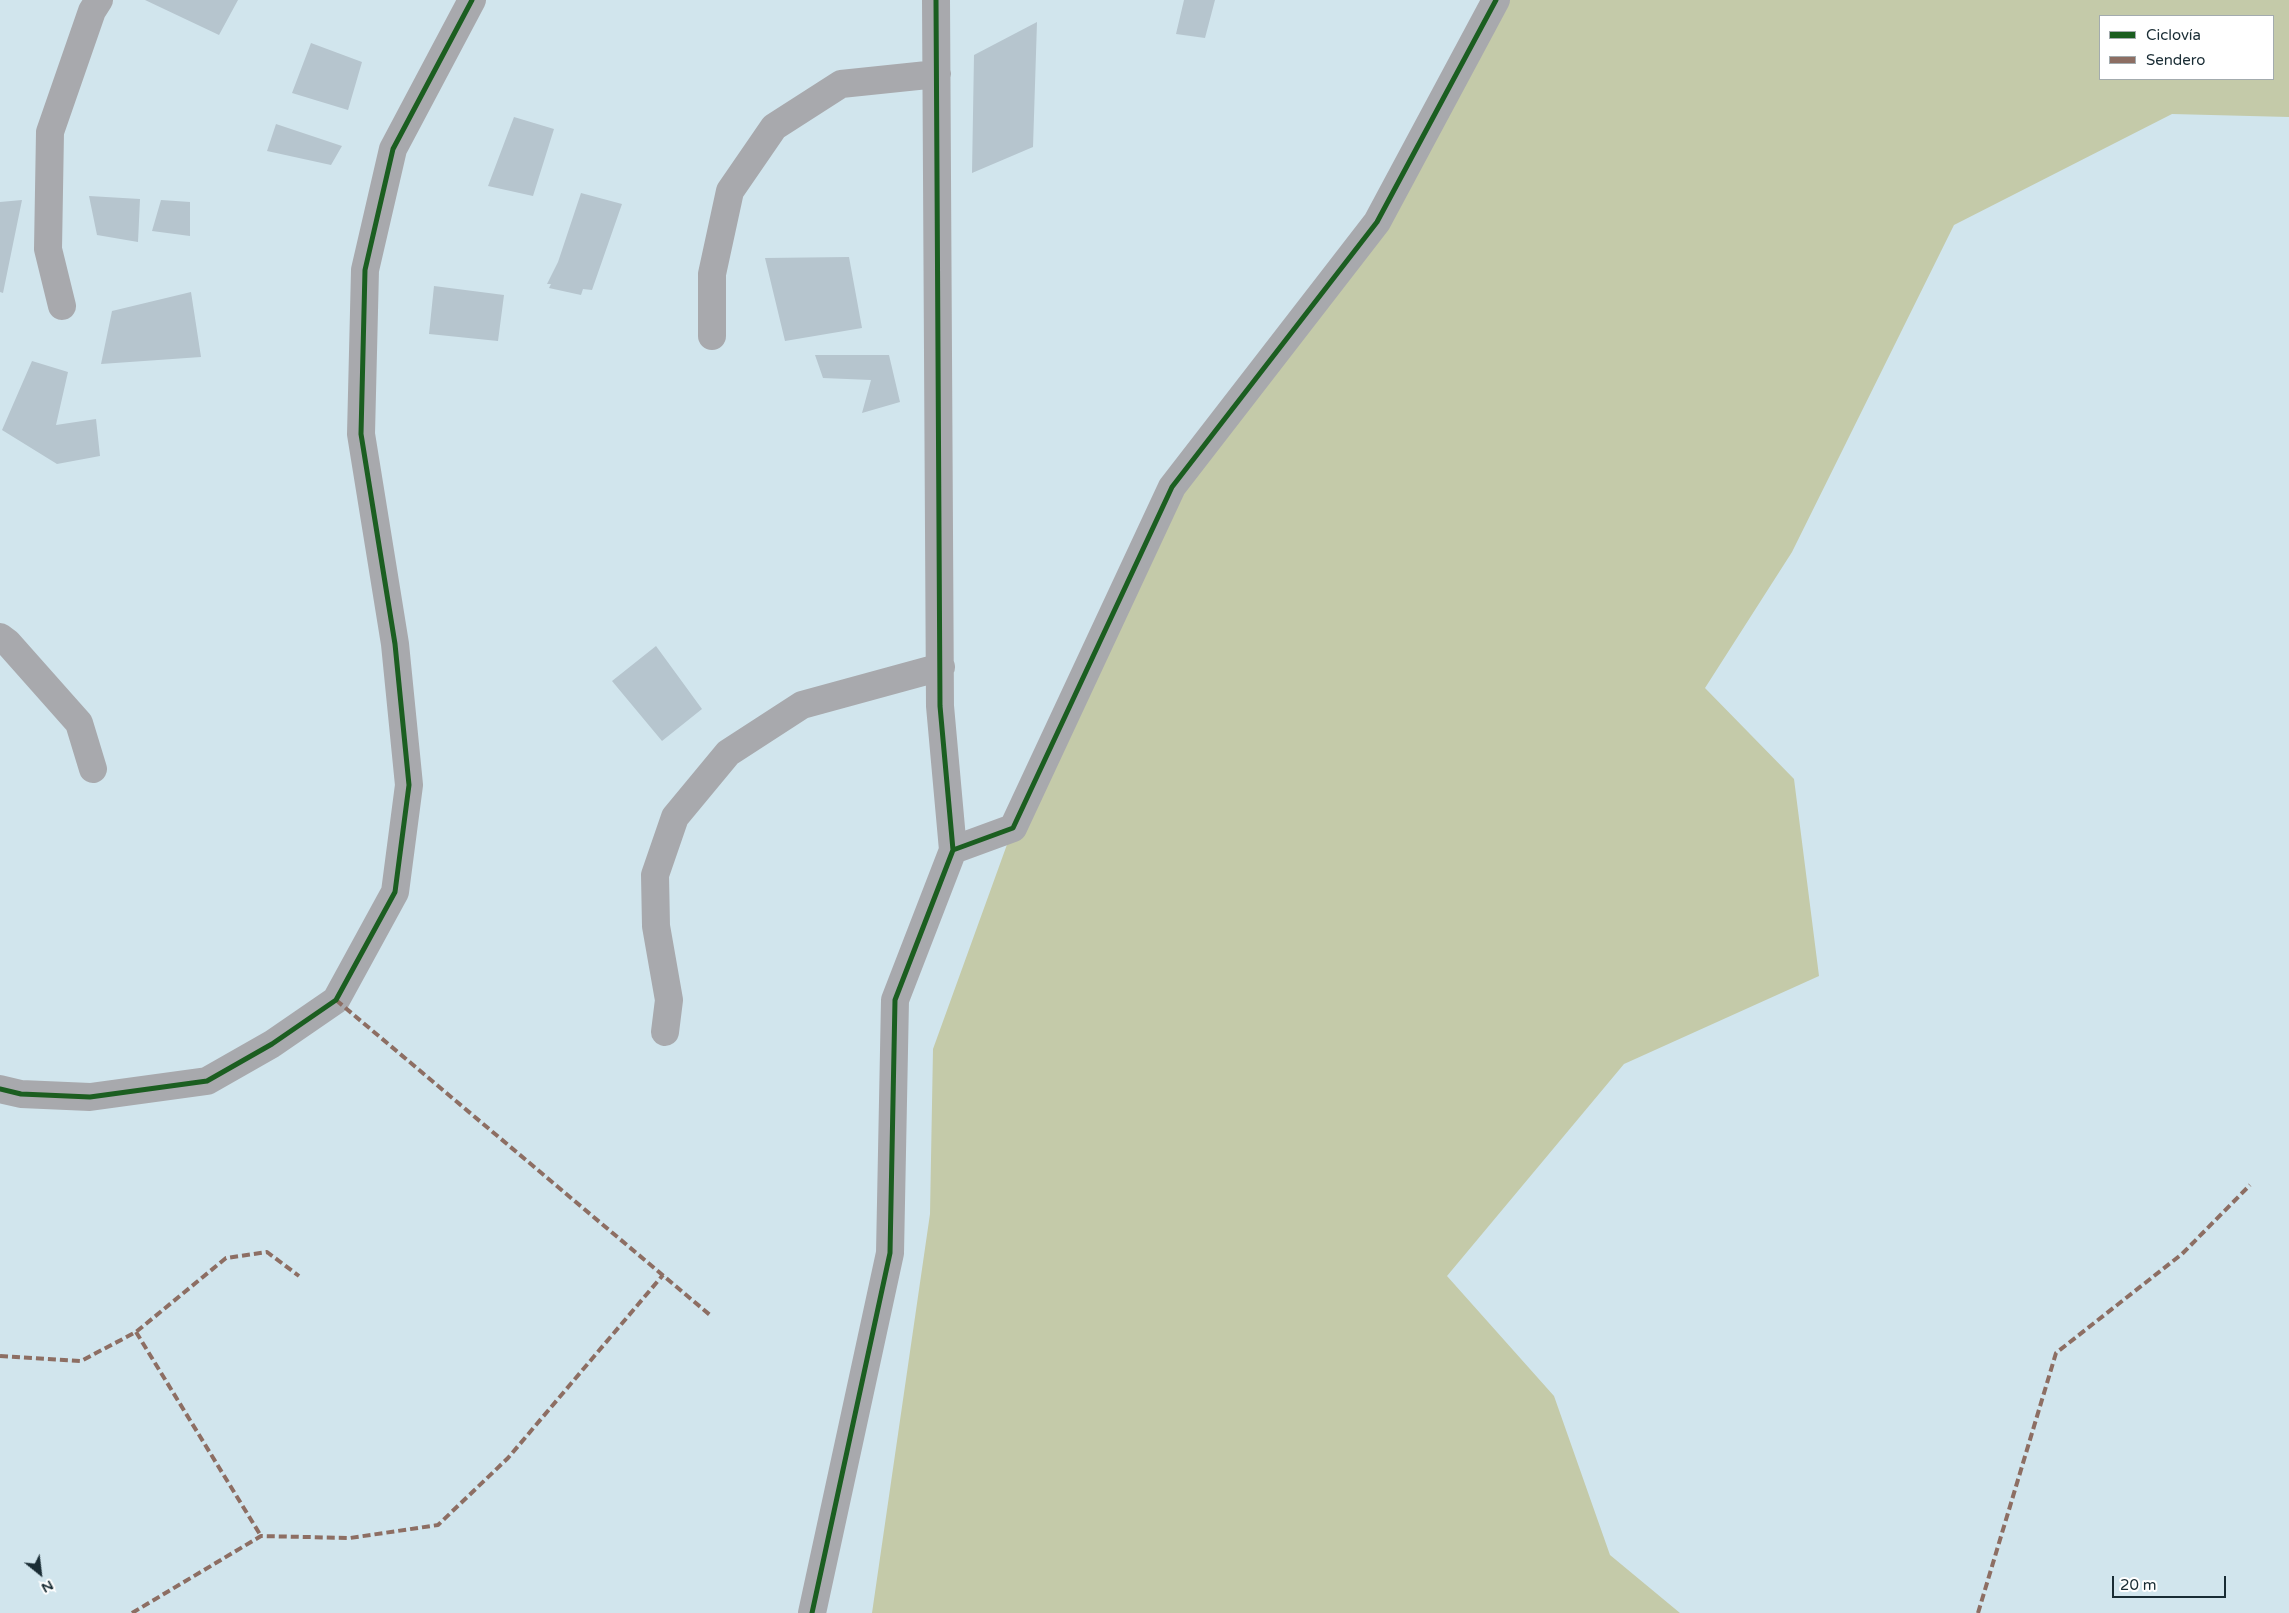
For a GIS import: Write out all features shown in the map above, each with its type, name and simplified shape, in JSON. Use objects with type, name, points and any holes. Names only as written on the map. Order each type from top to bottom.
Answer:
[{"type":"street","points":[[62,306],[48,249],[50,132],[92,11],[99,0]]},
{"type":"street","points":[[0,1089],[21,1094],[90,1097],[208,1081],[272,1044],[336,1000],[395,892],[409,785],[395,644],[361,434],[365,270],[393,149],[472,0]]},
{"type":"street","points":[[812,1613],[890,1253],[895,1000],[953,850],[940,706],[936,0]]},
{"type":"street","points":[[953,850],[1014,828],[1172,487],[1377,222],[1496,0]]},
{"type":"street","points":[[712,336],[712,274],[730,191],[774,127],[841,84],[937,74]]},
{"type":"street","points":[[0,637],[8,643],[79,723],[93,769]]},
{"type":"street","points":[[665,1032],[669,1000],[656,926],[655,874],[675,817],[728,753],[802,705],[940,667]]},
{"type":"green space","points":[[1496,0],[2289,0],[2289,117],[2172,114],[1954,225],[1792,552],[1705,688],[1794,779],[1819,976],[1624,1064],[1447,1276],[1554,1396],[1610,1555],[1680,1613],[872,1613],[930,1214],[933,1049],[1013,828],[1172,487],[1377,222]]},
{"type":"building","points":[[145,0],[238,0],[219,35]]},
{"type":"building","points":[[1184,0],[1215,0],[1205,38],[1176,34]]},
{"type":"building","points":[[1037,22],[1033,147],[972,173],[974,55]]},
{"type":"building","points":[[311,43],[362,62],[348,110],[292,93]]},
{"type":"building","points":[[514,117],[554,129],[533,196],[488,186]]},
{"type":"building","points":[[276,124],[342,146],[331,165],[267,151]]},
{"type":"building","points":[[581,193],[622,204],[592,290],[583,289],[581,295],[549,288],[551,284],[547,284],[558,262]]},
{"type":"building","points":[[89,196],[140,199],[138,242],[97,235]]},
{"type":"building","points":[[22,200],[3,293],[0,292],[0,202]]},
{"type":"building","points":[[161,200],[190,202],[190,236],[152,231]]},
{"type":"building","points":[[849,257],[862,328],[785,341],[765,258]]},
{"type":"building","points":[[434,286],[504,295],[498,341],[429,334]]},
{"type":"building","points":[[191,292],[201,357],[101,364],[112,311]]},
{"type":"building","points":[[815,355],[889,355],[900,402],[862,413],[871,380],[823,378]]},
{"type":"building","points":[[32,361],[68,372],[56,425],[96,419],[100,456],[57,464],[2,430]]},
{"type":"building","points":[[656,646],[702,709],[662,741],[612,681]]},
{"type":"marked path","points":[[336,1000],[710,1315]]},
{"type":"marked path","points":[[1978,1613],[2056,1353],[2182,1254],[2250,1185]]},
{"type":"marked path","points":[[0,1356],[81,1361],[136,1332],[226,1258],[267,1252],[299,1276]]},
{"type":"marked path","points":[[132,1613],[261,1536],[350,1538],[438,1525],[508,1458],[663,1275]]},
{"type":"marked path","points":[[136,1332],[261,1536]]},
{"type":"cycle path","points":[[0,1089],[21,1094],[90,1097],[207,1081],[272,1044],[336,1000],[395,892],[409,785],[395,644],[361,434],[365,270],[393,149],[472,0]]},
{"type":"cycle path","points":[[812,1613],[890,1253],[895,1000],[953,850],[940,706],[936,0]]},
{"type":"cycle path","points":[[953,850],[1013,828],[1172,487],[1377,222],[1496,0]]}]
